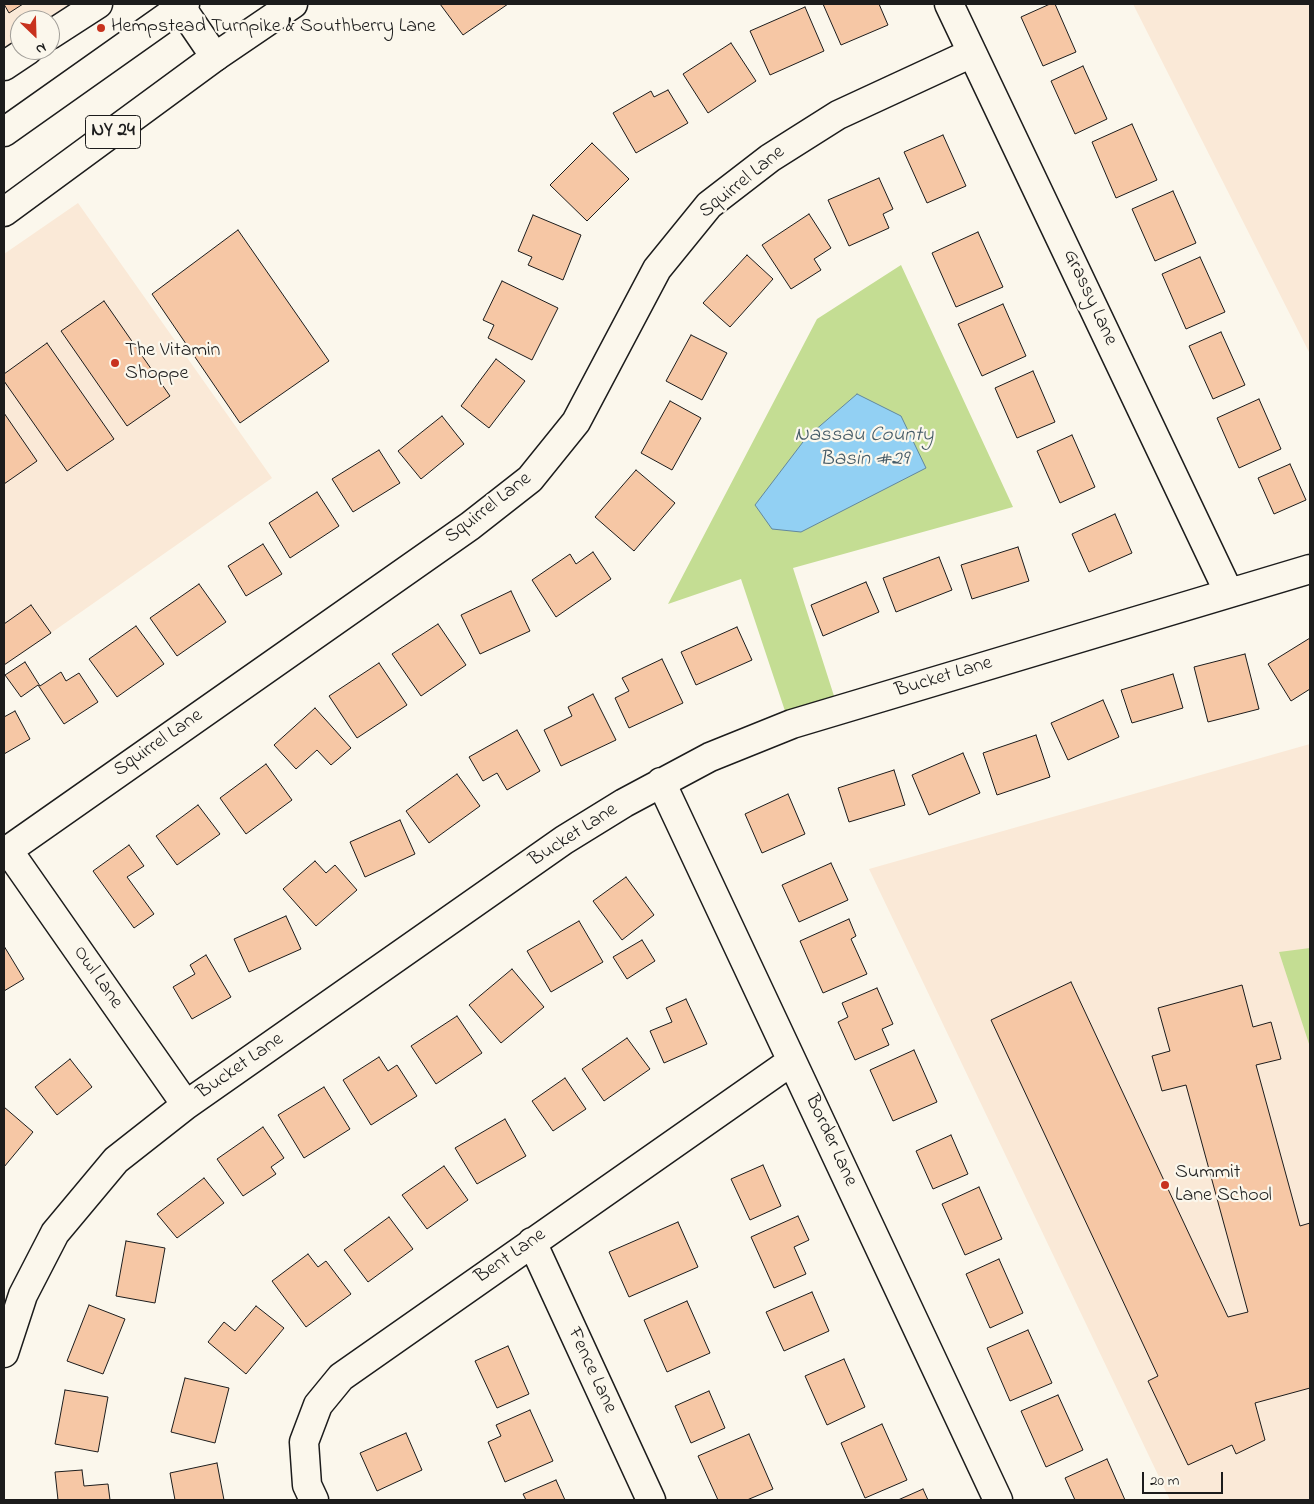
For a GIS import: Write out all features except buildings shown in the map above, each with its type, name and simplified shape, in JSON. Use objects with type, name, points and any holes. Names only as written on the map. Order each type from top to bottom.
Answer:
[{"type":"street","points":[[60,29],[98,4]]},
{"type":"street","name":"NY 24","points":[[4,212],[215,57],[294,4]]},
{"type":"street","name":"Grassy Lane","points":[[949,4],[1229,593]]},
{"type":"street","points":[[4,132],[181,5],[215,57]]},
{"type":"street","name":"Squirrel Lane","points":[[6,852],[470,526],[530,479],[576,422],[657,269],[709,205],[770,158],[838,115],[972,53]]},
{"type":"street","points":[[4,114],[110,56]]},
{"type":"street","name":"Bucket Lane","points":[[4,1353],[23,1294],[55,1232],[116,1160],[186,1106],[564,840],[661,782],[710,757],[792,724],[1310,568]]},
{"type":"street","name":"Border Lane","points":[[661,782],[998,1500]]},
{"type":"street","name":"Owl Lane","points":[[6,852],[186,1106]]},
{"type":"street","name":"Bent Lane","points":[[314,1500],[307,1485],[304,1442],[318,1405],[341,1377],[792,1061]]},
{"type":"street","name":"Fence Lane","points":[[532,1242],[651,1500]]},
{"type":"shaded area","points":[[4,4],[87,4],[60,16],[60,10],[10,10],[10,57],[4,61]]},
{"type":"shaded area","points":[[1133,4],[1310,4],[1310,354]]},
{"type":"shaded area","points":[[78,203],[272,478],[4,666],[4,254]]},
{"type":"shaded area","name":"Summit Lane School","points":[[1310,744],[1310,1500],[1170,1500],[869,869]]},
{"type":"green space","points":[[901,265],[1013,507],[793,568],[834,696],[785,711],[741,579],[668,604],[817,319]]},
{"type":"green space","points":[[1310,948],[1310,1047],[1279,952]]},
{"type":"water","name":"Nassau County Basin #29","points":[[857,394],[901,416],[926,468],[801,532],[772,529],[755,505],[806,438]]},
{"type":"place","name":"Hempstead Turnpike & Southberry Lane","points":[[101,28]]},
{"type":"place","name":"The Vitamin Shoppe","points":[[115,363]]},
{"type":"place","name":"Summit Lane School","points":[[1165,1185]]}]
